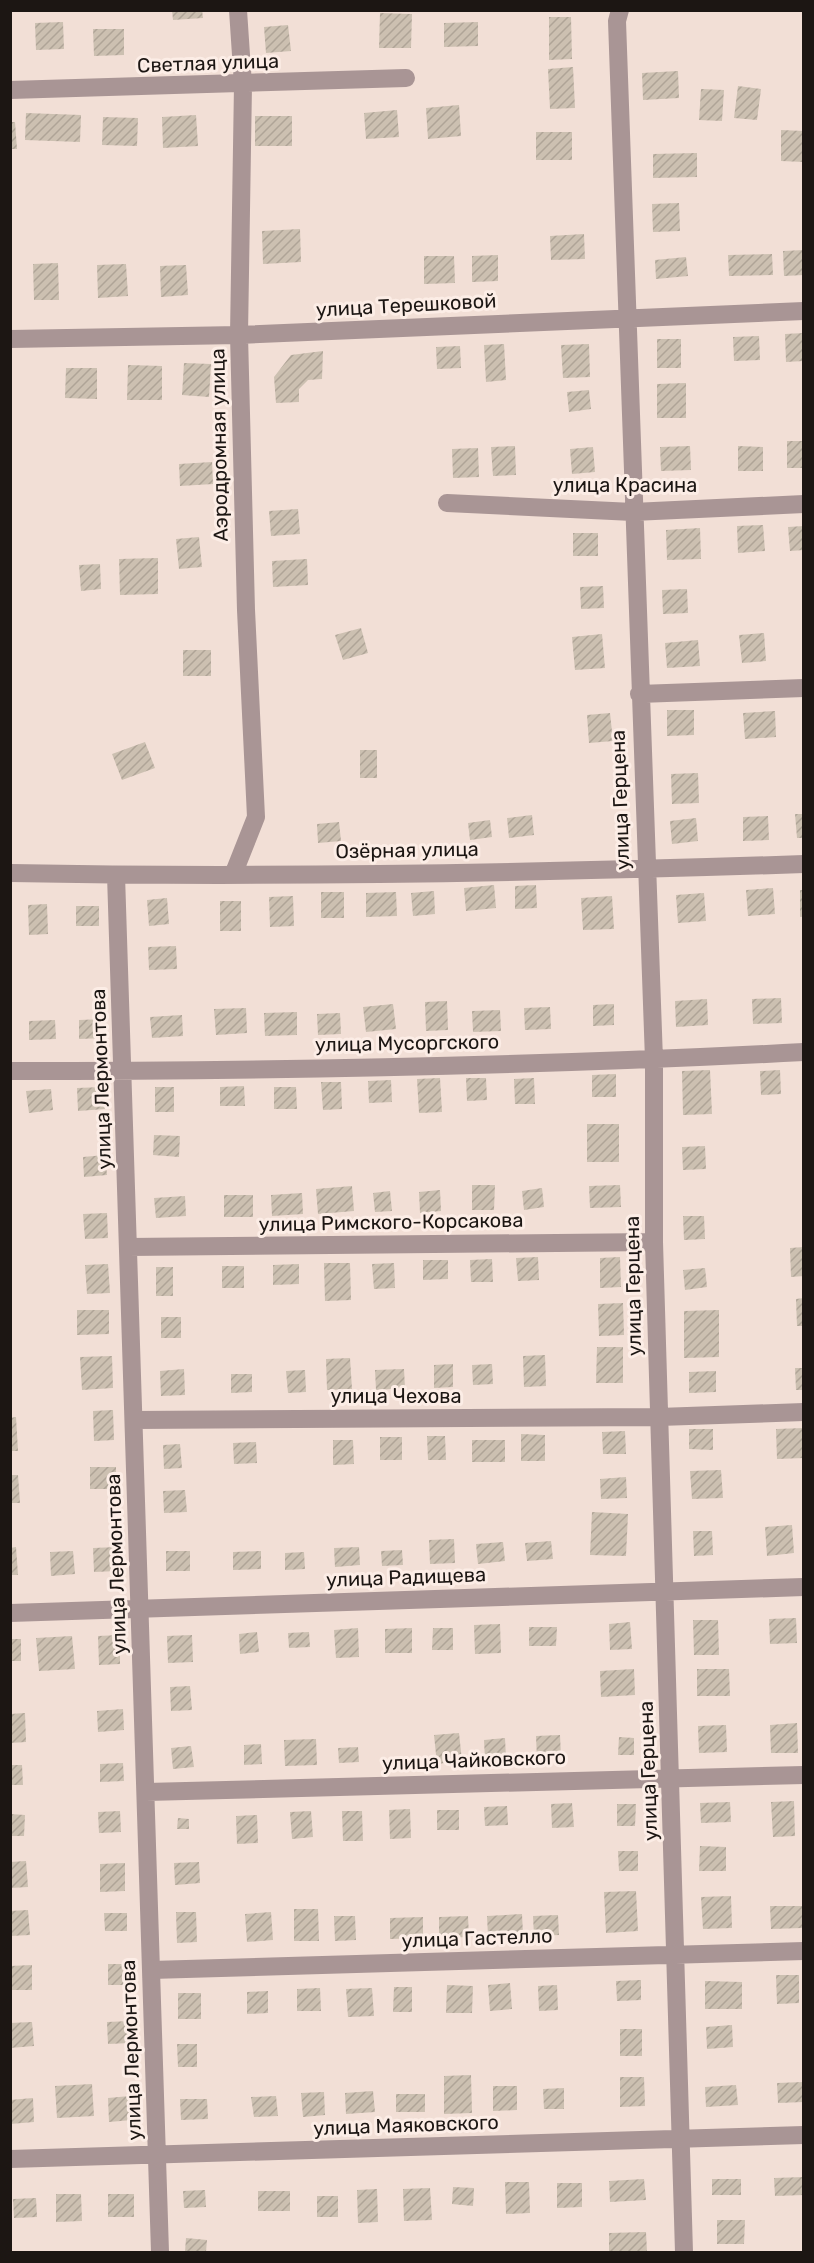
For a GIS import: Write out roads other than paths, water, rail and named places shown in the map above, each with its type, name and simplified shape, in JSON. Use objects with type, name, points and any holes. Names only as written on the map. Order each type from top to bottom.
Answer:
[{"type":"street","name":"Аэродромная улица","points":[[233,875],[256,818],[246,610],[239,334],[243,85],[238,10]]},
{"type":"street","name":"улица Герцена","points":[[620,10],[616,21],[645,869],[654,1060],[654,1242],[684,2253]]},
{"type":"street","name":"Светлая улица","points":[[10,90],[243,85],[406,78]]},
{"type":"street","name":"улица Терешковой","points":[[10,339],[239,334],[804,311]]},
{"type":"street","name":"улица Красина","points":[[447,503],[633,512],[804,504]]},
{"type":"street","points":[[639,694],[804,688]]},
{"type":"street","name":"Озёрная улица","points":[[10,873],[233,875],[645,869],[804,864]]},
{"type":"street","name":"улица Лермонтова","points":[[116,875],[160,2253]]},
{"type":"street","name":"улица Мусоргского","points":[[10,1071],[123,1071],[654,1060],[804,1052]]},
{"type":"street","name":"улица Римского-Корсакова","points":[[128,1247],[654,1242]]},
{"type":"street","name":"улица Чехова","points":[[134,1420],[659,1417],[804,1412]]},
{"type":"street","name":"улица Радищева","points":[[10,1613],[804,1587]]},
{"type":"street","name":"улица Чайковского","points":[[146,1792],[804,1775]]},
{"type":"street","name":"улица Гастелло","points":[[151,1970],[804,1951]]},
{"type":"street","name":"улица Маяковского","points":[[10,2159],[804,2135]]}]
